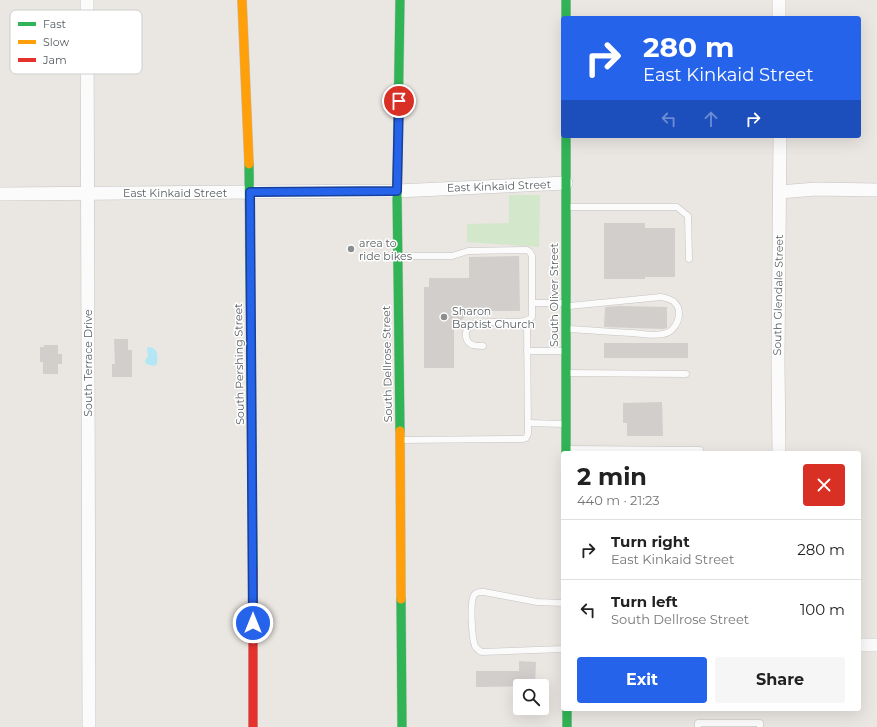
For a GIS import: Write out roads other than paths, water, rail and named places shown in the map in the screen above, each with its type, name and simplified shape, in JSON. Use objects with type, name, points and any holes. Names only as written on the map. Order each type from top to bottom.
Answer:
[{"type":"street","name":"South Terrace Drive","points":[[87,0],[87,10]]},
{"type":"street","name":"South Pershing Street","points":[[242,0],[250,192],[253,727]]},
{"type":"street","name":"South Dellrose Street","points":[[400,0],[397,191],[402,727]]},
{"type":"street","points":[[566,0],[566,16]]},
{"type":"street","points":[[779,0],[779,16]]},
{"type":"street","name":"South Terrace Drive","points":[[87,74],[89,727]]},
{"type":"street","name":"South Oliver Street","points":[[566,138],[566,451]]},
{"type":"street","name":"South Glendale Street","points":[[779,451],[778,360],[780,138]]},
{"type":"street","name":"East Kinkaid Street","points":[[0,194],[397,191],[566,183]]},
{"type":"street","points":[[779,192],[816,189],[877,190]]},
{"type":"street","points":[[861,645],[877,645]]},
{"type":"street","points":[[567,711],[567,727]]},
{"type":"lane","points":[[566,207],[677,207],[688,216],[689,259]]},
{"type":"lane","points":[[398,256],[452,256],[468,251],[528,251],[532,256],[532,317],[527,321],[473,325],[466,333],[467,340],[473,345],[482,346]]},
{"type":"lane","points":[[533,303],[566,305],[661,297],[677,304],[678,322],[676,327],[672,332],[663,334],[642,334],[566,328]]},
{"type":"lane","points":[[400,440],[522,440],[527,436],[527,321]]},
{"type":"lane","points":[[527,351],[566,351]]},
{"type":"lane","points":[[566,373],[686,374]]},
{"type":"lane","points":[[528,423],[566,424]]},
{"type":"lane","points":[[566,451],[700,451]]},
{"type":"lane","points":[[561,603],[537,602],[477,592],[473,597],[472,630],[476,648],[482,652],[561,649]]},
{"type":"lane","points":[[698,725],[760,723],[760,727]]},
{"type":"water","points":[[148,347],[151,347],[157,352],[157,364],[154,366],[146,364],[145,361],[148,356]]},
{"type":"place","name":"area to ride bikes","points":[[351,249]]},
{"type":"place","name":"Sharon Baptist Church","points":[[444,317]]}]
